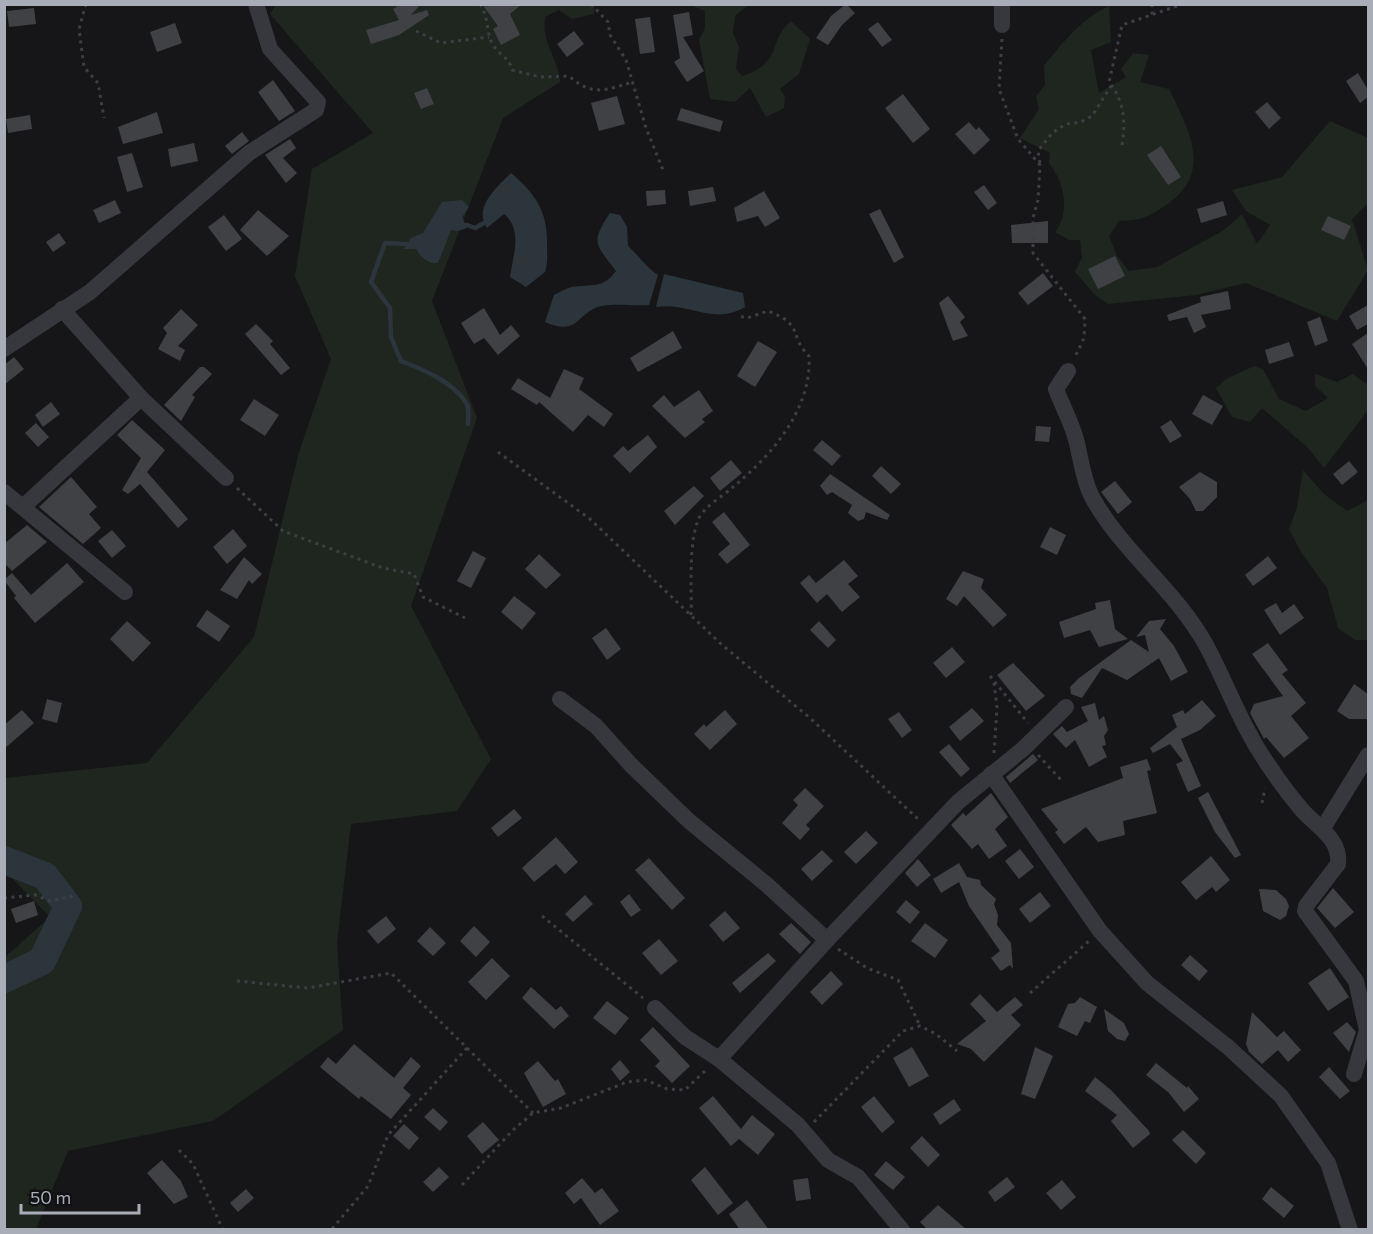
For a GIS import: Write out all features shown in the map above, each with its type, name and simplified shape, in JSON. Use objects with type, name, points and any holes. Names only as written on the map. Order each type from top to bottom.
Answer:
[{"type":"street","points":[[4,349],[90,292],[249,153],[316,110],[318,102],[270,49],[256,4]]},
{"type":"street","points":[[1002,4],[1002,25]]},
{"type":"street","points":[[62,309],[141,398],[226,478]]},
{"type":"street","points":[[1068,371],[1056,389],[1075,435],[1080,463],[1090,494],[1120,537],[1170,594],[1205,644],[1249,737],[1271,769],[1303,811],[1323,828],[1335,845],[1338,864],[1306,906],[1305,911],[1356,981],[1367,1030],[1354,1074]]},
{"type":"street","points":[[24,506],[141,398]]},
{"type":"street","points":[[4,492],[24,506],[125,592]]},
{"type":"street","points":[[560,699],[596,726],[631,765],[689,821],[766,884],[827,940]]},
{"type":"street","points":[[718,1059],[958,802],[1033,739],[1066,707]]},
{"type":"street","points":[[1323,828],[1339,806],[1368,755]]},
{"type":"street","points":[[994,772],[1100,931],[1147,983],[1228,1047],[1281,1096],[1328,1163],[1350,1230]]},
{"type":"street","points":[[655,1008],[684,1037],[718,1059],[804,1132],[828,1160],[858,1177],[900,1228]]},
{"type":"path","points":[[86,4],[79,29],[84,67],[98,83],[104,118]]},
{"type":"path","points":[[480,4],[488,16],[489,37],[494,47],[510,59],[512,70],[540,77],[569,76],[581,86],[601,92],[633,82]]},
{"type":"path","points":[[591,4],[608,22],[610,35],[626,60],[646,128],[663,170]]},
{"type":"path","points":[[1152,4],[1152,15]]},
{"type":"path","points":[[1122,145],[1125,127],[1120,96],[1109,82],[1122,25],[1183,4]]},
{"type":"path","points":[[1002,25],[999,89],[1018,139],[1040,165]]},
{"type":"path","points":[[416,31],[441,43],[489,37]]},
{"type":"path","points":[[1068,371],[1084,338],[1085,319],[1033,253],[1033,218],[1038,200],[1040,165],[1038,152],[1052,133],[1066,124],[1081,122],[1092,116],[1112,86]]},
{"type":"path","points":[[691,615],[694,539],[699,517],[760,464],[786,431],[805,393],[810,369],[809,356],[800,347],[797,332],[787,321],[768,310],[747,318],[739,316]]},
{"type":"path","points":[[498,452],[590,519],[691,615],[810,718],[931,831]]},
{"type":"path","points":[[226,478],[282,531],[384,568],[414,573],[423,597],[465,618]]},
{"type":"path","points":[[990,676],[1063,782]]},
{"type":"path","points":[[994,683],[994,772]]},
{"type":"path","points":[[4,898],[35,895],[50,901],[74,896]]},
{"type":"path","points":[[542,916],[655,1008]]},
{"type":"path","points":[[1030,993],[1100,931]]},
{"type":"path","points":[[827,940],[867,968],[898,980],[920,1026],[936,1034],[957,1051]]},
{"type":"path","points":[[237,981],[308,988],[391,973],[533,1113]]},
{"type":"path","points":[[804,1132],[903,1031],[920,1026]]},
{"type":"path","points":[[331,1230],[368,1186],[388,1135],[467,1048]]},
{"type":"path","points":[[462,1185],[513,1130],[533,1113],[561,1108],[627,1082],[646,1080],[667,1089],[685,1090],[718,1059]]},
{"type":"path","points":[[179,1150],[194,1164],[223,1230]]},
{"type":"shaded area","points":[[276,4],[594,5],[594,14],[572,19],[559,10],[545,17],[545,35],[560,82],[503,118],[432,301],[477,418],[411,606],[491,759],[457,811],[351,824],[337,943],[343,1030],[213,1121],[68,1151],[36,1229],[5,1229],[4,958],[50,917],[5,871],[5,778],[147,763],[254,637],[299,452],[331,359],[295,276],[312,169],[373,133],[270,14]]},
{"type":"shaded area","points":[[690,5],[748,5],[735,16],[733,33],[739,47],[736,69],[742,76],[764,65],[770,58],[779,36],[791,21],[810,39],[799,74],[780,89],[785,97],[784,108],[766,117],[750,88],[735,102],[710,99],[699,40],[705,28],[705,11]]},
{"type":"shaded area","points":[[1109,6],[1111,42],[1091,50],[1099,93],[1126,77],[1121,69],[1133,53],[1149,55],[1140,82],[1169,89],[1184,120],[1193,150],[1190,179],[1181,193],[1149,216],[1119,221],[1109,236],[1117,256],[1129,271],[1157,267],[1224,230],[1242,214],[1257,244],[1270,225],[1246,211],[1232,190],[1282,177],[1330,121],[1368,138],[1368,203],[1352,219],[1368,270],[1337,321],[1246,283],[1196,295],[1108,304],[1096,296],[1075,272],[1082,257],[1080,240],[1069,240],[1055,232],[1063,215],[1064,197],[1059,179],[1049,163],[1050,153],[1020,138],[1039,109],[1036,96],[1045,85],[1044,66],[1081,25]]},
{"type":"shaded area","points":[[511,173],[527,188],[538,204],[547,233],[545,272],[526,287],[510,277],[515,235],[510,220],[504,214],[487,228],[483,220],[488,198]]},
{"type":"shaded area","points":[[462,200],[469,207],[462,217],[467,228],[458,231],[451,230],[438,263],[425,259],[416,249],[404,249],[411,238],[423,233],[442,202]]},
{"type":"shaded area","points":[[610,213],[620,215],[627,227],[628,246],[658,275],[649,305],[601,306],[565,327],[545,322],[554,295],[570,288],[602,283],[616,271],[598,244],[599,231]]},
{"type":"shaded area","points":[[664,274],[743,293],[745,307],[733,312],[711,314],[668,306],[656,307]]},
{"type":"shaded area","points":[[1254,366],[1263,369],[1279,399],[1306,411],[1328,398],[1315,386],[1315,374],[1337,382],[1353,374],[1366,384],[1368,382],[1368,410],[1324,468],[1308,448],[1262,408],[1250,422],[1232,417],[1216,388],[1226,379]]},
{"type":"shaded area","points":[[1303,470],[1324,494],[1347,511],[1368,500],[1368,640],[1355,640],[1338,628],[1327,588],[1301,552],[1289,529],[1297,507]]},
{"type":"building","points":[[401,4],[421,4],[411,15],[427,10],[429,15],[399,35],[371,44],[366,30],[399,20],[393,9]]},
{"type":"building","points":[[482,4],[522,4],[510,14],[520,35],[501,45],[493,29],[498,26]]},
{"type":"building","points":[[846,4],[855,13],[842,25],[828,45],[816,38],[831,16]]},
{"type":"building","points":[[34,8],[36,24],[9,27],[7,11]]},
{"type":"building","points":[[689,12],[693,35],[683,37],[704,71],[687,82],[674,62],[680,58],[673,15]]},
{"type":"building","points":[[650,17],[655,52],[640,54],[635,19]]},
{"type":"building","points":[[878,22],[892,40],[882,47],[868,29]]},
{"type":"building","points":[[175,23],[182,43],[157,52],[150,32]]},
{"type":"building","points":[[574,31],[584,44],[567,57],[557,44]]},
{"type":"building","points":[[1358,73],[1368,90],[1368,97],[1360,103],[1346,81]]},
{"type":"building","points":[[273,80],[295,111],[279,121],[258,92]]},
{"type":"building","points":[[427,88],[434,104],[421,109],[414,93]]},
{"type":"building","points":[[903,94],[930,129],[913,143],[885,108]]},
{"type":"building","points":[[617,96],[625,124],[599,131],[591,103]]},
{"type":"building","points":[[1267,102],[1281,118],[1269,129],[1255,112]]},
{"type":"building","points":[[681,108],[723,121],[720,132],[677,120]]},
{"type":"building","points":[[157,112],[163,133],[123,144],[118,127]]},
{"type":"building","points":[[30,115],[32,129],[8,133],[6,119]]},
{"type":"building","points":[[969,122],[976,130],[979,127],[990,140],[974,155],[955,134]]},
{"type":"building","points":[[242,132],[249,141],[232,154],[225,146]]},
{"type":"building","points":[[290,139],[296,148],[283,158],[297,173],[286,183],[265,155]]},
{"type":"building","points":[[194,143],[198,161],[171,167],[168,149]]},
{"type":"building","points":[[1161,146],[1181,177],[1168,185],[1147,155]]},
{"type":"building","points":[[132,153],[143,187],[127,192],[117,157]]},
{"type":"building","points":[[984,185],[997,203],[988,210],[974,192]]},
{"type":"building","points":[[713,187],[716,201],[690,206],[688,191]]},
{"type":"building","points":[[665,190],[666,204],[647,206],[646,191]]},
{"type":"building","points":[[764,191],[780,218],[765,227],[758,216],[737,222],[734,208]]},
{"type":"building","points":[[115,200],[121,213],[99,223],[93,210]]},
{"type":"building","points":[[1223,201],[1227,215],[1201,223],[1197,209]]},
{"type":"building","points":[[880,209],[904,257],[894,263],[869,214]]},
{"type":"building","points":[[258,210],[289,236],[267,256],[240,230]]},
{"type":"building","points":[[224,215],[242,239],[226,251],[208,227]]},
{"type":"building","points":[[1328,216],[1351,226],[1344,240],[1321,230]]},
{"type":"building","points":[[1048,221],[1048,243],[1012,243],[1011,225]]},
{"type":"building","points":[[59,233],[66,243],[53,252],[46,242]]},
{"type":"building","points":[[1115,256],[1125,276],[1098,289],[1088,269]]},
{"type":"building","points":[[1043,273],[1053,286],[1028,305],[1018,293]]},
{"type":"building","points":[[1228,291],[1231,309],[1201,315],[1206,327],[1194,333],[1187,317],[1169,321],[1167,315],[1201,302],[1200,297]]},
{"type":"building","points":[[948,296],[965,317],[960,322],[968,336],[953,341],[939,303]]},
{"type":"building","points":[[1368,305],[1368,324],[1357,330],[1349,316]]},
{"type":"building","points":[[484,308],[500,335],[511,325],[520,336],[498,355],[484,338],[474,344],[461,323]]},
{"type":"building","points":[[181,309],[198,325],[178,346],[185,350],[180,361],[158,349],[167,333],[163,328]]},
{"type":"building","points":[[1320,317],[1328,341],[1315,346],[1307,322]]},
{"type":"building","points":[[256,324],[273,341],[270,344],[290,368],[281,375],[245,334]]},
{"type":"building","points":[[673,331],[682,348],[638,372],[630,358]]},
{"type":"building","points":[[1368,333],[1368,369],[1352,344]]},
{"type":"building","points":[[758,341],[777,352],[755,387],[737,376]]},
{"type":"building","points":[[1289,342],[1294,356],[1269,364],[1265,350]]},
{"type":"building","points":[[14,357],[24,369],[4,385],[4,365]]},
{"type":"building","points":[[200,367],[204,367],[212,374],[192,395],[195,397],[181,421],[164,405]]},
{"type":"building","points":[[564,369],[584,378],[579,389],[613,414],[604,427],[588,415],[573,432],[539,402],[537,405],[511,389],[518,378],[550,398]]},
{"type":"building","points":[[699,390],[713,411],[702,419],[705,422],[685,438],[652,406],[664,395],[674,407]]},
{"type":"building","points":[[1203,395],[1223,406],[1212,425],[1192,414]]},
{"type":"building","points":[[254,399],[279,415],[265,436],[240,420]]},
{"type":"building","points":[[51,402],[60,414],[43,427],[35,415]]},
{"type":"building","points":[[132,420],[165,450],[147,472],[188,519],[178,528],[140,484],[128,494],[122,490],[141,458],[117,435]]},
{"type":"building","points":[[1171,420],[1182,436],[1170,443],[1160,427]]},
{"type":"building","points":[[36,423],[49,437],[38,447],[25,433]]},
{"type":"building","points":[[1036,426],[1051,427],[1049,442],[1035,441]]},
{"type":"building","points":[[648,435],[657,447],[630,473],[613,456],[623,446],[628,451]]},
{"type":"building","points":[[822,440],[841,456],[832,466],[813,450]]},
{"type":"building","points":[[731,460],[742,473],[720,491],[710,478]]},
{"type":"building","points":[[1349,461],[1358,472],[1342,485],[1333,474]]},
{"type":"building","points":[[881,466],[901,484],[891,494],[872,476]]},
{"type":"building","points":[[1200,472],[1217,482],[1217,497],[1203,511],[1196,511],[1190,499],[1179,487]]},
{"type":"building","points":[[830,474],[890,515],[887,520],[866,512],[864,519],[858,521],[848,513],[852,505],[832,492],[827,495],[820,486]]},
{"type":"building","points":[[71,477],[97,507],[89,514],[101,528],[83,544],[39,507]]},
{"type":"building","points":[[1115,481],[1132,502],[1118,514],[1101,492]]},
{"type":"building","points":[[694,486],[704,496],[675,525],[664,511]]},
{"type":"building","points":[[724,512],[750,545],[727,564],[718,554],[730,544],[712,522]]},
{"type":"building","points":[[27,525],[47,542],[12,571],[4,563],[4,544]]},
{"type":"building","points":[[1050,527],[1066,535],[1057,555],[1040,547]]},
{"type":"building","points":[[233,529],[247,546],[227,564],[213,547]]},
{"type":"building","points":[[112,530],[126,546],[112,558],[98,541]]},
{"type":"building","points":[[473,551],[486,558],[471,588],[457,581]]},
{"type":"building","points":[[539,554],[561,575],[546,589],[525,569]]},
{"type":"building","points":[[1268,556],[1277,568],[1253,586],[1245,575]]},
{"type":"building","points":[[244,557],[262,574],[252,584],[249,580],[237,599],[220,590]]},
{"type":"building","points":[[844,560],[858,576],[848,584],[860,597],[842,612],[827,594],[817,603],[800,583],[809,575],[816,583]]},
{"type":"building","points":[[67,563],[84,582],[35,623],[14,598],[16,596],[4,580],[12,573],[31,595]]},
{"type":"building","points":[[963,571],[984,579],[981,588],[1007,615],[993,627],[964,596],[957,606],[946,599]]},
{"type":"building","points":[[514,596],[536,613],[522,630],[501,612]]},
{"type":"building","points":[[1110,600],[1115,629],[1128,639],[1099,647],[1090,630],[1064,638],[1059,622],[1096,609],[1095,603]]},
{"type":"building","points":[[1276,603],[1282,613],[1294,604],[1304,618],[1280,635],[1264,610]]},
{"type":"building","points":[[207,610],[230,626],[219,642],[196,626]]},
{"type":"building","points":[[1166,619],[1160,629],[1174,646],[1188,672],[1171,681],[1159,658],[1127,680],[1102,668],[1082,698],[1071,694],[1070,687],[1079,678],[1131,640],[1149,652],[1145,635],[1136,637],[1149,621]]},
{"type":"building","points":[[127,621],[151,643],[133,662],[110,639]]},
{"type":"building","points":[[819,621],[836,640],[828,648],[810,630]]},
{"type":"building","points":[[606,628],[621,649],[607,660],[592,638]]},
{"type":"building","points":[[1268,643],[1288,670],[1282,674],[1306,703],[1291,716],[1309,738],[1284,758],[1266,737],[1264,739],[1250,713],[1254,704],[1283,696],[1252,654]]},
{"type":"building","points":[[952,647],[965,662],[946,678],[933,663]]},
{"type":"building","points":[[1013,663],[1045,696],[1026,711],[997,675]]},
{"type":"building","points":[[1354,684],[1368,694],[1368,719],[1349,719],[1337,711]]},
{"type":"building","points":[[47,699],[62,703],[57,723],[42,719]]},
{"type":"building","points":[[1202,700],[1216,716],[1200,730],[1181,739],[1201,786],[1188,792],[1176,764],[1183,761],[1170,744],[1153,753],[1150,748],[1177,727],[1172,715],[1183,710],[1185,714]]},
{"type":"building","points":[[1095,703],[1099,720],[1104,716],[1108,730],[1104,736],[1106,745],[1102,746],[1107,757],[1089,767],[1075,740],[1066,748],[1053,734],[1062,726],[1067,732],[1088,721],[1081,707]]},
{"type":"building","points":[[972,708],[984,721],[960,741],[949,727]]},
{"type":"building","points":[[22,710],[34,723],[4,749],[4,725]]},
{"type":"building","points":[[725,710],[737,724],[710,750],[694,734],[704,724],[706,727]]},
{"type":"building","points":[[899,712],[912,730],[902,738],[888,719]]},
{"type":"building","points":[[949,744],[970,769],[961,777],[939,752]]},
{"type":"building","points":[[1033,754],[1038,760],[1010,783],[1006,777]]},
{"type":"building","points":[[1147,759],[1151,770],[1147,771],[1157,813],[1123,821],[1125,835],[1098,842],[1086,827],[1064,844],[1055,832],[1058,830],[1041,809],[1123,778],[1120,767]]},
{"type":"building","points":[[805,788],[824,806],[806,825],[810,829],[800,840],[782,823],[798,805],[793,800]]},
{"type":"building","points":[[1208,792],[1241,855],[1235,858],[1215,832],[1198,798]]},
{"type":"building","points":[[991,793],[1008,817],[995,829],[1007,846],[989,859],[978,844],[972,849],[951,825],[963,813],[966,816]]},
{"type":"building","points":[[514,809],[522,818],[498,837],[491,828]]},
{"type":"building","points":[[866,831],[878,843],[856,864],[844,852]]},
{"type":"building","points":[[556,837],[578,862],[565,874],[556,864],[534,882],[522,868]]},
{"type":"building","points":[[1020,849],[1034,867],[1019,879],[1005,861]]},
{"type":"building","points":[[822,850],[833,861],[812,881],[801,869]]},
{"type":"building","points":[[1211,856],[1230,880],[1216,892],[1212,887],[1196,900],[1181,882]]},
{"type":"building","points":[[649,858],[685,898],[672,910],[635,870]]},
{"type":"building","points":[[918,859],[931,875],[917,887],[905,873]]},
{"type":"building","points":[[959,863],[967,877],[980,880],[981,885],[996,899],[994,904],[998,915],[997,925],[1011,943],[1013,969],[1010,965],[1001,971],[991,958],[1000,951],[969,906],[959,882],[941,893],[933,879]]},
{"type":"building","points":[[1333,888],[1354,912],[1335,928],[1317,908]]},
{"type":"building","points":[[1259,889],[1276,890],[1286,899],[1289,906],[1286,916],[1280,920],[1263,911]]},
{"type":"building","points":[[1040,892],[1051,906],[1030,923],[1019,909]]},
{"type":"building","points":[[629,894],[641,910],[631,917],[620,902]]},
{"type":"building","points":[[585,895],[593,904],[573,922],[565,914]]},
{"type":"building","points":[[906,900],[920,912],[910,924],[896,912]]},
{"type":"building","points":[[34,901],[38,915],[16,923],[11,909]]},
{"type":"building","points":[[725,911],[740,928],[723,942],[709,925]]},
{"type":"building","points":[[386,916],[396,929],[378,944],[367,931]]},
{"type":"building","points":[[791,923],[811,942],[800,954],[779,934]]},
{"type":"building","points":[[925,923],[948,940],[935,958],[911,941]]},
{"type":"building","points":[[474,926],[490,942],[476,957],[460,941]]},
{"type":"building","points":[[430,927],[446,943],[433,956],[417,941]]},
{"type":"building","points":[[659,939],[678,961],[661,975],[642,953]]},
{"type":"building","points":[[768,953],[776,961],[740,993],[732,983]]},
{"type":"building","points":[[1190,955],[1208,971],[1199,981],[1181,965]]},
{"type":"building","points":[[492,958],[510,976],[486,1000],[468,982]]},
{"type":"building","points":[[1330,968],[1349,997],[1328,1011],[1308,983]]},
{"type":"building","points":[[831,971],[843,984],[822,1005],[810,992]]},
{"type":"building","points":[[531,987],[556,1010],[561,1006],[569,1016],[554,1029],[522,998]]},
{"type":"building","points":[[980,994],[997,1012],[1015,997],[1023,1005],[1011,1015],[1021,1025],[984,1062],[971,1049],[957,1044],[986,1021],[970,1004]]},
{"type":"building","points":[[1080,997],[1097,1007],[1090,1023],[1085,1021],[1077,1036],[1058,1027],[1068,1004],[1075,1003]]},
{"type":"building","points":[[607,1001],[629,1018],[615,1035],[593,1018]]},
{"type":"building","points":[[1104,1009],[1124,1023],[1129,1034],[1125,1041],[1117,1039],[1108,1031]]},
{"type":"building","points":[[1252,1012],[1277,1037],[1284,1031],[1301,1050],[1288,1062],[1278,1050],[1262,1064],[1249,1052],[1246,1044]]},
{"type":"building","points":[[1347,1022],[1356,1032],[1349,1052],[1333,1033]]},
{"type":"building","points":[[653,1027],[690,1066],[672,1083],[655,1066],[660,1061],[640,1040]]},
{"type":"building","points":[[354,1044],[394,1078],[411,1057],[421,1066],[403,1088],[411,1095],[391,1119],[361,1096],[359,1099],[320,1067],[328,1057],[336,1064]]},
{"type":"building","points":[[912,1047],[929,1076],[909,1087],[893,1058]]},
{"type":"building","points":[[1035,1047],[1053,1056],[1035,1099],[1021,1094]]},
{"type":"building","points":[[620,1060],[630,1072],[620,1081],[611,1069]]},
{"type":"building","points":[[538,1061],[555,1081],[558,1079],[566,1094],[543,1107],[524,1073]]},
{"type":"building","points":[[1156,1063],[1187,1088],[1188,1086],[1199,1099],[1184,1112],[1168,1092],[1146,1075]]},
{"type":"building","points":[[1329,1067],[1350,1091],[1340,1099],[1319,1077]]},
{"type":"building","points":[[1095,1077],[1111,1090],[1149,1131],[1150,1134],[1133,1148],[1111,1121],[1117,1115],[1085,1091]]},
{"type":"building","points":[[713,1096],[741,1129],[752,1115],[775,1134],[758,1155],[739,1139],[731,1146],[699,1108]]},
{"type":"building","points":[[874,1096],[895,1122],[882,1133],[861,1107]]},
{"type":"building","points":[[954,1099],[961,1110],[940,1125],[933,1114]]},
{"type":"building","points":[[433,1108],[448,1122],[440,1131],[424,1117]]},
{"type":"building","points":[[483,1122],[499,1140],[482,1154],[467,1136]]},
{"type":"building","points":[[404,1124],[419,1138],[409,1150],[393,1136]]},
{"type":"building","points":[[1183,1130],[1206,1153],[1196,1164],[1172,1140]]},
{"type":"building","points":[[922,1136],[940,1155],[928,1167],[910,1148]]},
{"type":"building","points":[[162,1160],[181,1181],[188,1197],[174,1204],[147,1173]]},
{"type":"building","points":[[886,1161],[905,1177],[893,1190],[874,1175]]},
{"type":"building","points":[[439,1167],[449,1177],[433,1192],[423,1182]]},
{"type":"building","points":[[705,1167],[733,1203],[718,1215],[691,1180]]},
{"type":"building","points":[[1007,1177],[1015,1187],[995,1202],[988,1192]]},
{"type":"building","points":[[582,1178],[595,1193],[602,1188],[619,1211],[600,1225],[581,1198],[574,1204],[565,1193]]},
{"type":"building","points":[[808,1178],[811,1199],[796,1201],[793,1180]]},
{"type":"building","points":[[1062,1180],[1076,1197],[1061,1210],[1046,1193]]},
{"type":"building","points":[[1271,1187],[1294,1206],[1284,1218],[1262,1199]]},
{"type":"building","points":[[246,1189],[254,1198],[238,1212],[230,1203]]},
{"type":"building","points":[[747,1200],[769,1230],[740,1230],[729,1214]]},
{"type":"building","points":[[938,1205],[967,1230],[928,1230],[920,1222]]},
{"type":"waterway","points":[[467,225],[475,228],[484,223]]},
{"type":"waterway","points":[[406,244],[385,243],[371,282],[390,308],[391,337],[401,361],[436,376],[452,387],[468,406],[468,424]]},
{"type":"waterway","points":[[4,860],[45,876],[68,906],[42,961],[4,979]]}]
